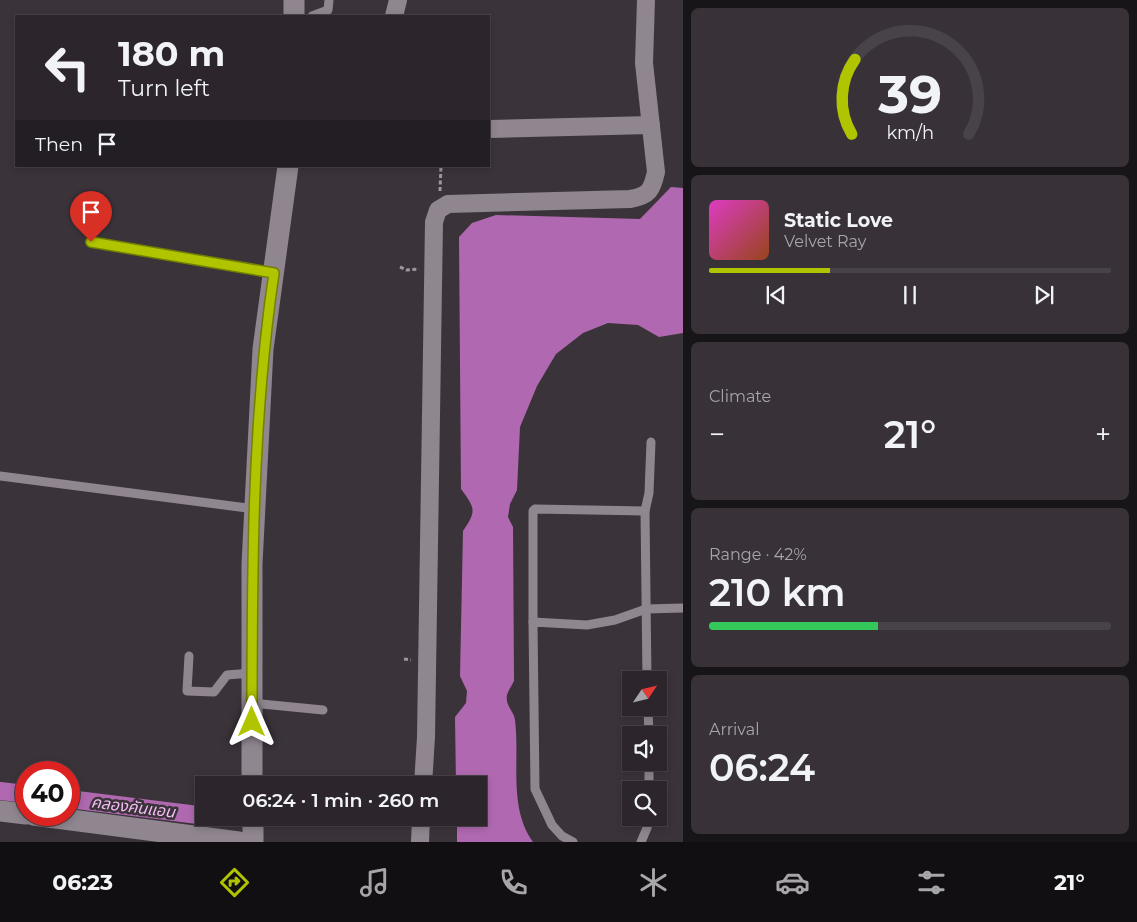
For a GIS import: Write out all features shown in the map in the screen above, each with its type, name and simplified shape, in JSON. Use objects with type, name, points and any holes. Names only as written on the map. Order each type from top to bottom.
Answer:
[{"type":"street","points":[[294,0],[294,15]]},
{"type":"street","points":[[394,15],[398,0]]},
{"type":"street","points":[[423,776],[434,222],[438,210],[448,204],[642,197],[653,186],[656,172],[644,64],[646,0]]},
{"type":"street","points":[[490,129],[651,125]]},
{"type":"street","points":[[252,776],[255,509],[263,349],[288,167]]},
{"type":"street","points":[[0,811],[15,813]]},
{"type":"street","points":[[80,821],[240,842]]},
{"type":"street","points":[[252,826],[253,842]]},
{"type":"street","points":[[420,842],[421,826]]},
{"type":"lane","points":[[315,15],[328,10],[329,0]]},
{"type":"lane","points":[[91,242],[274,273]]},
{"type":"lane","points":[[647,671],[645,511],[649,493],[651,442]]},
{"type":"lane","points":[[0,476],[255,509]]},
{"type":"lane","points":[[573,842],[562,836],[552,825],[535,789],[533,511],[535,509],[645,511]]},
{"type":"lane","points":[[533,622],[587,625],[615,620],[646,609],[683,608]]},
{"type":"lane","points":[[189,656],[187,691],[214,692],[227,675],[252,673]]},
{"type":"lane","points":[[252,703],[323,710]]},
{"type":"lane","points":[[641,842],[647,826]]},
{"type":"path","points":[[440,167],[442,206]]},
{"type":"shaded area","points":[[671,187],[683,188],[683,333],[659,337],[638,325],[608,323],[583,333],[556,354],[537,386],[520,427],[517,490],[510,504],[508,517],[513,527],[514,681],[507,699],[515,720],[516,783],[520,814],[533,842],[457,842],[457,826],[487,826],[487,776],[456,776],[455,717],[466,703],[467,691],[460,676],[463,531],[471,519],[473,510],[461,489],[459,237],[472,223],[496,215],[640,219]]},
{"type":"waterway","name":"คลองคันแอน","points":[[0,791],[15,793]]},
{"type":"waterway","name":"คลองคันแอน","points":[[80,800],[195,815]]},
{"type":"route","points":[[91,242],[274,273],[263,349],[252,564],[252,722]]}]
